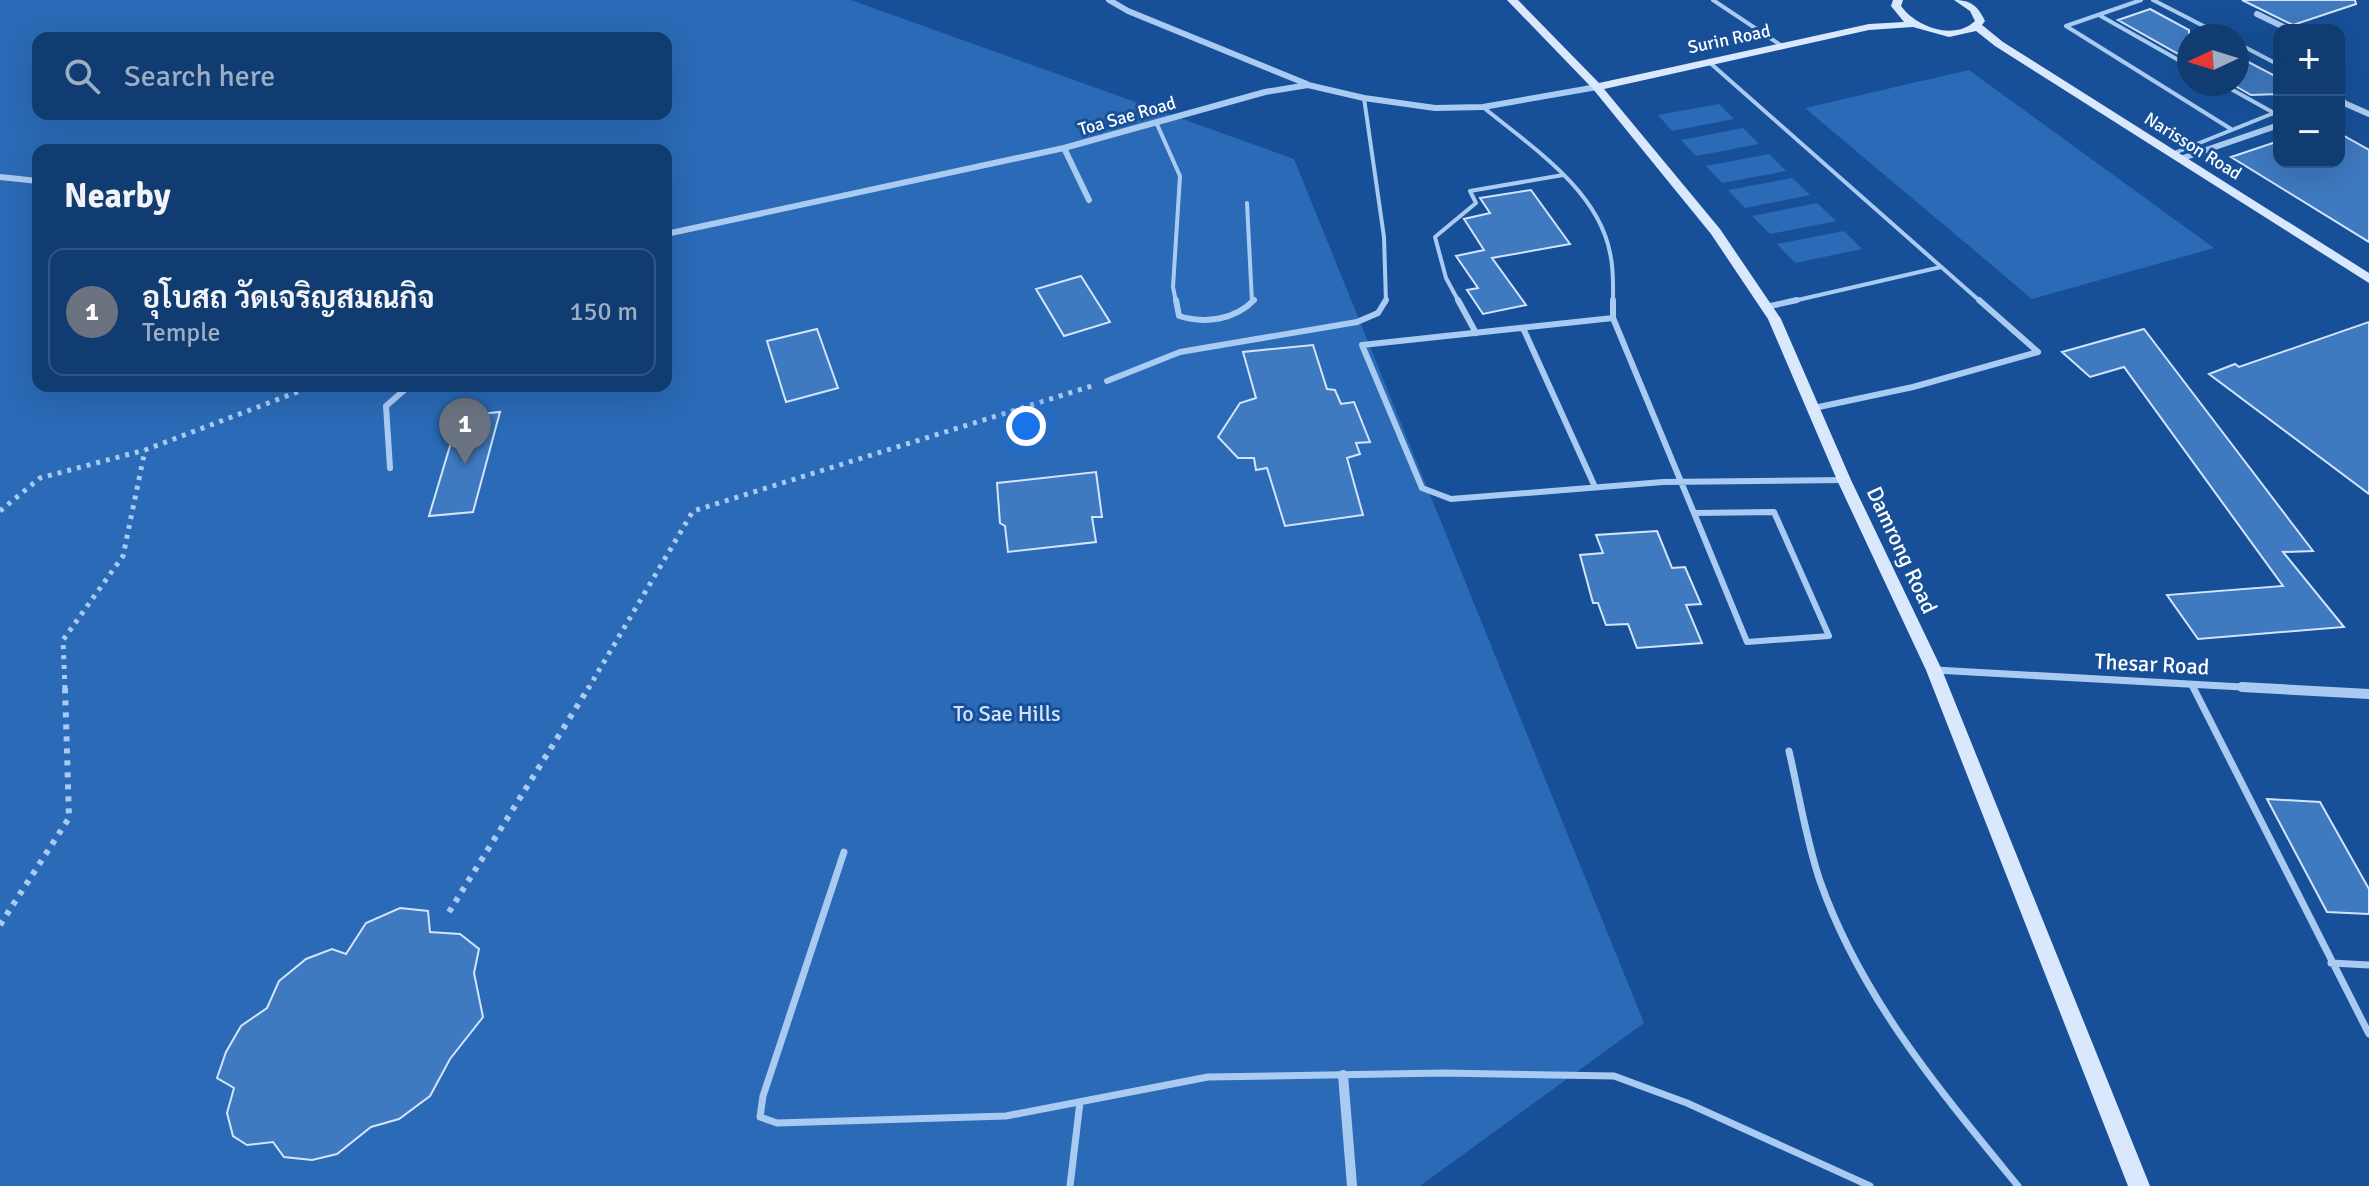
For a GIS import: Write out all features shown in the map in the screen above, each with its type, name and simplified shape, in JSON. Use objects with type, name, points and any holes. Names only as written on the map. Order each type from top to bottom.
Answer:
[{"type":"street","points":[[1109,0],[1128,11],[1308,85]]},
{"type":"street","name":"Damrong Road","points":[[1512,0],[1597,87],[1716,232],[1766,307],[1934,670],[2139,1186]]},
{"type":"street","points":[[1898,0],[1898,12],[1914,24]]},
{"type":"street","points":[[1959,0],[1978,7],[1980,21],[1977,26],[1962,32]]},
{"type":"street","name":"Surin Road","points":[[1869,27],[1898,12]]},
{"type":"street","points":[[2257,14],[2278,24]]},
{"type":"street","name":"Surin Road","points":[[1597,87],[1869,27],[1914,24]]},
{"type":"street","name":"Narisson Road","points":[[1914,24],[1938,32],[1962,32],[1999,44]]},
{"type":"street","name":"Narisson Road","points":[[1977,26],[1999,44],[2369,279]]},
{"type":"street","name":"Toa Sae Road","points":[[672,233],[1064,148],[1265,92],[1308,85],[1364,98],[1435,108],[1483,107],[1597,87]]},
{"type":"street","points":[[2345,105],[2369,114]]},
{"type":"street","points":[[2176,156],[2273,127]]},
{"type":"street","points":[[1064,148],[1089,200]]},
{"type":"street","points":[[0,177],[32,180]]},
{"type":"street","name":"Thesar Road","points":[[1934,670],[2369,694]]},
{"type":"street","points":[[1343,1075],[1352,1186]]},
{"type":"lane","points":[[1713,0],[1782,46]]},
{"type":"lane","points":[[2141,0],[2066,26],[2231,129]]},
{"type":"lane","points":[[2153,0],[2200,24]]},
{"type":"lane","points":[[2099,15],[2177,59]]},
{"type":"lane","points":[[2249,49],[2273,62]]},
{"type":"lane","points":[[1709,62],[2038,352],[1913,387],[1814,408]]},
{"type":"lane","points":[[2244,96],[2273,111]]},
{"type":"lane","points":[[1107,381],[1180,352],[1357,322],[1377,315],[1388,299],[1386,254],[1364,98]]},
{"type":"lane","points":[[1483,107],[1563,175],[1592,210],[1609,248],[1613,318],[1679,482],[1747,642],[1829,636],[1774,512],[1693,513]]},
{"type":"lane","points":[[2176,156],[2231,129],[2273,114]]},
{"type":"lane","points":[[1156,122],[1180,176],[1173,287],[1179,316],[1190,321],[1211,320],[1248,309],[1254,300],[1247,203]]},
{"type":"lane","points":[[1476,333],[1446,278],[1435,237],[1476,203],[1470,191],[1563,175]]},
{"type":"lane","points":[[1766,307],[1941,267]]},
{"type":"lane","points":[[1613,318],[1362,345],[1422,488],[1451,499],[1679,482],[1844,480]]},
{"type":"lane","points":[[1523,328],[1595,487]]},
{"type":"lane","points":[[390,468],[386,406],[402,392]]},
{"type":"lane","points":[[2191,684],[2369,1034]]},
{"type":"lane","points":[[1789,751],[1820,881],[1863,976],[1918,1064],[2018,1186]]},
{"type":"lane","points":[[844,852],[763,1096],[760,1117],[777,1123],[1006,1116],[1208,1077],[1614,1076],[1687,1103],[1870,1186]]},
{"type":"lane","points":[[2331,963],[2369,965]]},
{"type":"lane","points":[[1070,1186],[1080,1102]]},
{"type":"path","points":[[449,912],[630,622],[693,511],[1107,381]]},
{"type":"path","points":[[0,511],[40,478],[145,450],[297,392]]},
{"type":"path","points":[[0,925],[69,818],[63,640],[123,556],[145,450]]},
{"type":"green space","name":"To Sae Hills","points":[[0,0],[851,0],[1294,159],[1644,1023],[1420,1186],[0,1186]]},
{"type":"green space","points":[[1969,70],[2214,248],[2032,299],[1805,108]]},
{"type":"green space","points":[[1719,104],[1734,119],[1672,131],[1658,115]]},
{"type":"green space","points":[[1743,128],[1759,144],[1696,156],[1681,140]]},
{"type":"green space","points":[[1769,154],[1786,171],[1722,183],[1706,166]]},
{"type":"green space","points":[[1792,178],[1810,195],[1745,208],[1728,190]]},
{"type":"green space","points":[[1817,203],[1836,221],[1770,234],[1752,216]]},
{"type":"green space","points":[[1844,231],[1862,249],[1795,263],[1777,244]]},
{"type":"building","points":[[2242,0],[2355,0],[2356,4],[2291,24]]},
{"type":"building","points":[[2150,9],[2178,24],[2177,53],[2118,20]]},
{"type":"building","points":[[2249,62],[2273,75],[2273,94],[2251,95]]},
{"type":"building","points":[[2345,136],[2369,150],[2369,242],[2231,157],[2273,143],[2273,168],[2345,168]]},
{"type":"building","points":[[1531,190],[1570,244],[1492,258],[1526,305],[1483,314],[1467,290],[1478,288],[1456,256],[1484,250],[1464,219],[1490,213],[1480,198]]},
{"type":"building","points":[[1081,276],[1110,322],[1064,336],[1036,289]]},
{"type":"building","points":[[2369,322],[2369,494],[2209,374],[2235,364],[2239,367]]},
{"type":"building","points":[[817,329],[838,388],[786,402],[767,341]]},
{"type":"building","points":[[2144,329],[2313,551],[2283,552],[2344,627],[2198,639],[2167,595],[2283,586],[2124,367],[2090,377],[2062,352]]},
{"type":"building","points":[[1313,345],[1327,389],[1335,390],[1341,404],[1354,402],[1370,442],[1356,443],[1360,454],[1347,458],[1363,515],[1285,526],[1267,468],[1256,470],[1254,458],[1238,458],[1218,437],[1240,403],[1256,398],[1243,352]]},
{"type":"building","points":[[500,412],[473,512],[429,516],[459,416]]},
{"type":"building","points":[[1096,472],[1102,517],[1092,517],[1096,542],[1008,552],[1005,526],[1000,523],[997,483]]},
{"type":"building","points":[[1657,531],[1672,568],[1685,567],[1701,604],[1686,605],[1702,643],[1637,648],[1628,624],[1606,625],[1598,603],[1593,603],[1580,555],[1603,553],[1596,535]]},
{"type":"building","points":[[2267,799],[2320,802],[2369,889],[2369,914],[2327,912]]},
{"type":"building","points":[[400,908],[428,911],[430,932],[460,934],[479,949],[474,973],[483,1017],[450,1059],[430,1096],[399,1119],[371,1127],[337,1154],[312,1160],[284,1157],[273,1142],[247,1145],[233,1136],[227,1113],[234,1088],[217,1078],[226,1052],[241,1026],[267,1008],[279,981],[306,959],[332,949],[346,954],[366,923]]},
{"type":"place","name":"อุโบสถ วัดเจริญสมณกิจ","points":[[465,464]]}]
